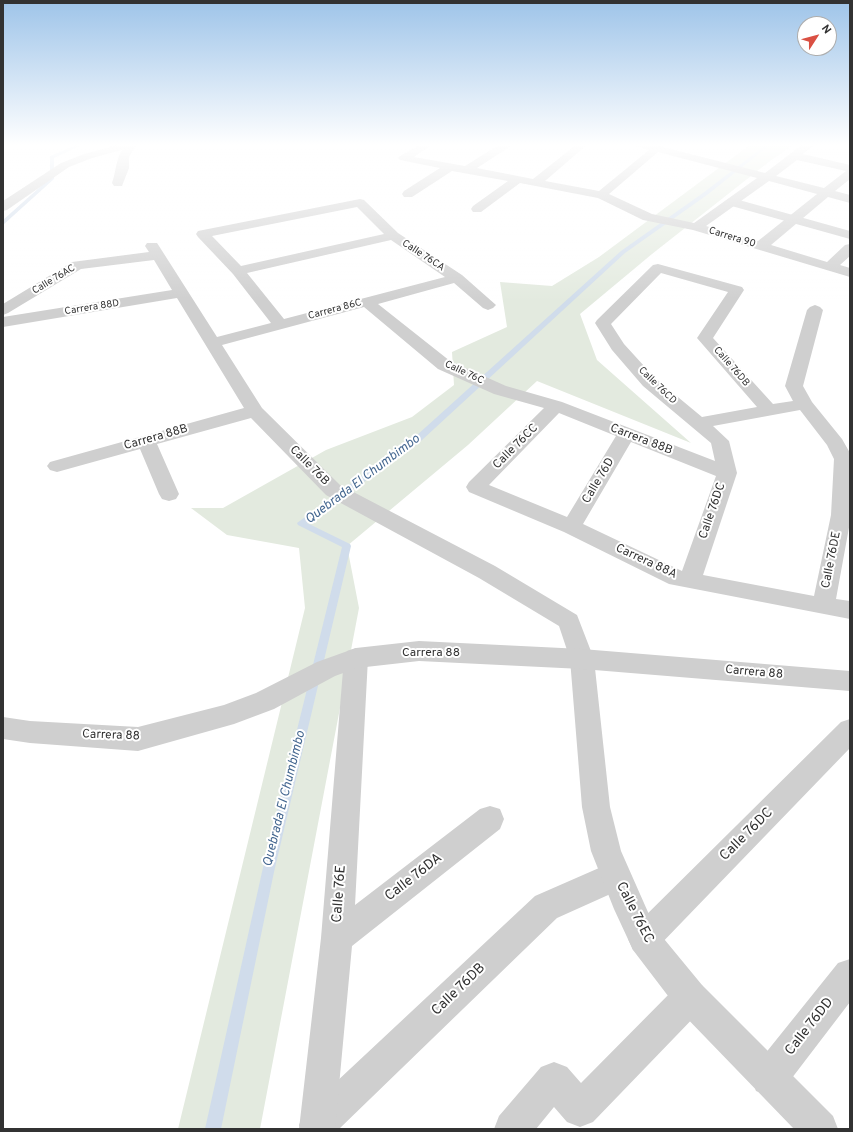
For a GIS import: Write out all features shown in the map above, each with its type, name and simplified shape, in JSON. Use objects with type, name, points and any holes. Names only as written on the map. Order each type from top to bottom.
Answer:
[{"type":"street","points":[[3,207],[18,197]]},
{"type":"street","points":[[477,208],[493,197]]},
{"type":"street","name":"Carrera 90","points":[[604,197],[648,217],[696,227],[850,273]]},
{"type":"street","points":[[696,227],[739,197]]},
{"type":"street","points":[[761,246],[822,197]]},
{"type":"street","points":[[732,202],[850,235]]},
{"type":"street","name":"Calle 76CA","points":[[238,271],[203,234],[360,204],[393,236],[457,278],[488,305]]},
{"type":"street","points":[[281,325],[238,271],[393,236]]},
{"type":"street","points":[[830,267],[850,248]]},
{"type":"street","name":"Calle 76B","points":[[154,251],[255,411],[333,490],[487,572],[569,621],[582,659]]},
{"type":"street","name":"Calle 76AC","points":[[3,310],[78,265],[154,251]]},
{"type":"street","name":"Calle 76CD","points":[[658,268],[603,323],[618,347],[649,382],[720,441]]},
{"type":"street","name":"Calle 76DB","points":[[658,268],[737,290],[705,338],[769,410]]},
{"type":"street","name":"Carrera 86C","points":[[212,343],[457,278]]},
{"type":"street","name":"Carrera 88D","points":[[3,322],[181,293]]},
{"type":"street","name":"Calle 76C","points":[[367,302],[444,365],[500,390],[556,406]]},
{"type":"street","name":"Calle 76DE","points":[[815,310],[794,386],[804,404],[835,443],[844,459],[845,516],[823,606]]},
{"type":"street","points":[[697,423],[804,404]]},
{"type":"street","name":"Carrera 88B","points":[[556,406],[727,473]]},
{"type":"street","name":"Calle 76CC","points":[[476,487],[556,406]]},
{"type":"street","name":"Carrera 88B","points":[[57,466],[255,411]]},
{"type":"street","name":"Calle 76D","points":[[571,527],[627,434]]},
{"type":"street","points":[[146,441],[169,494]]},
{"type":"street","name":"Calle 76DC","points":[[690,580],[727,473],[720,441]]},
{"type":"street","name":"Carrera 88A","points":[[476,487],[571,527],[677,578],[850,610]]},
{"type":"street","name":"Carrera 88","points":[[3,728],[30,732],[138,739],[225,716],[265,701],[326,669],[356,658],[419,651],[582,659],[850,681]]},
{"type":"street","name":"Calle 76E","points":[[317,1127],[337,938],[356,658]]},
{"type":"street","name":"Calle 76EC","points":[[582,659],[596,807],[606,851],[644,939],[690,997],[770,1078],[804,1123]]},
{"type":"street","name":"Calle 76DC","points":[[644,939],[850,730]]},
{"type":"street","name":"Calle 76DA","points":[[337,938],[490,818]]},
{"type":"street","name":"Calle 76DB","points":[[317,1127],[546,907],[616,876]]},
{"type":"street","name":"Calle 76DD","points":[[770,1078],[850,975]]},
{"type":"street","points":[[512,1129],[554,1080],[580,1109],[690,997]]},
{"type":"shaded area","points":[[680,197],[725,197],[652,254],[580,314],[597,360],[691,443],[537,381],[468,445],[347,546],[359,608],[260,1129],[178,1129],[305,608],[299,548],[227,535],[191,508],[223,508],[326,450],[412,417],[454,385],[452,352],[507,327],[500,282],[552,286],[599,257]]},
{"type":"waterway","points":[[3,223],[31,197]]},
{"type":"waterway","name":"Quebrada El Chumbimbo","points":[[213,1129],[268,872],[347,546],[301,523],[419,438],[623,252],[701,197]]}]
